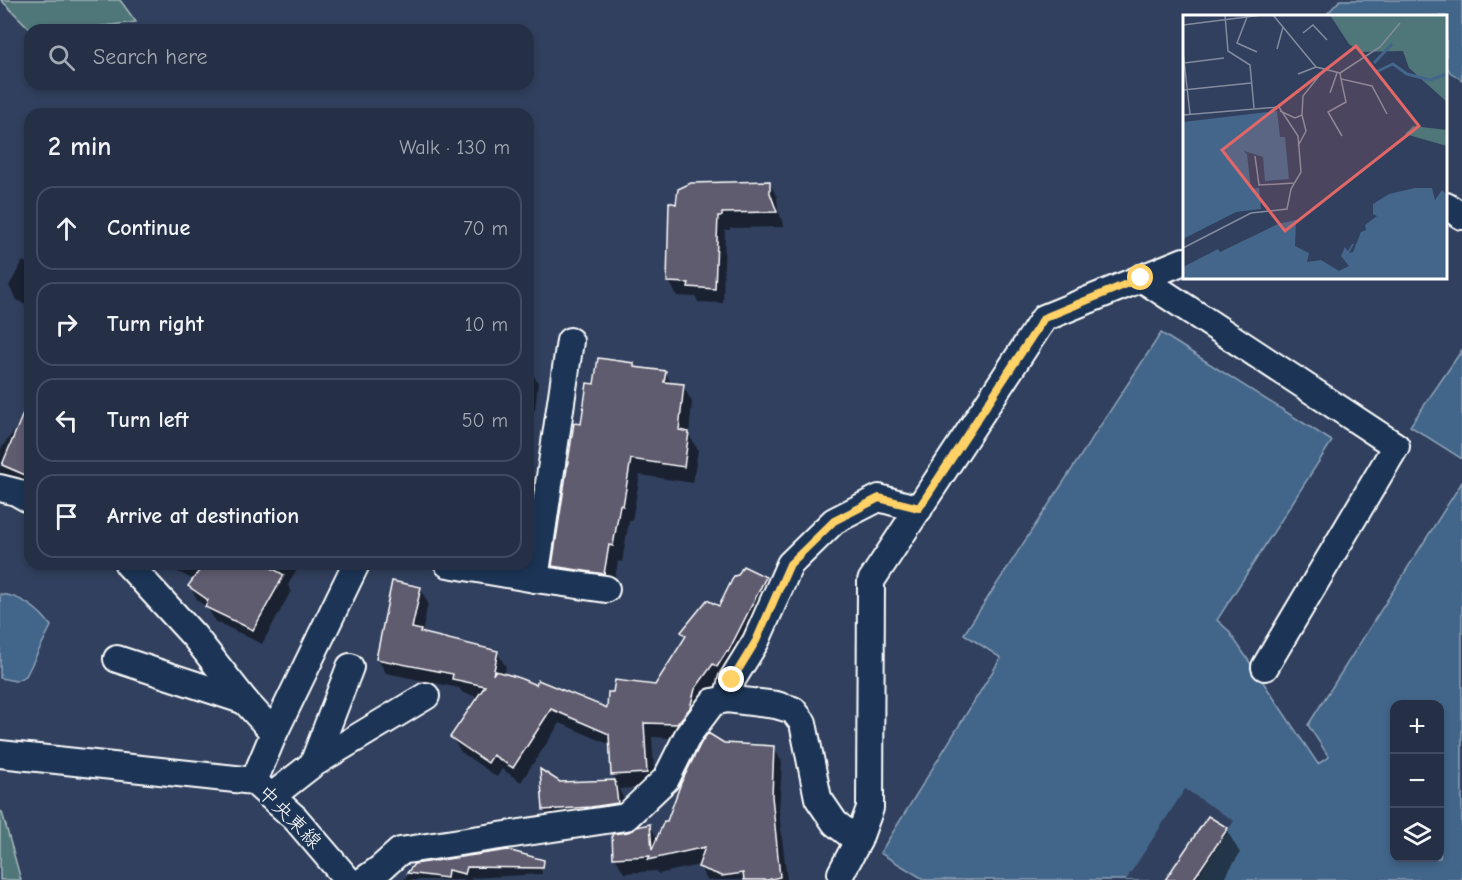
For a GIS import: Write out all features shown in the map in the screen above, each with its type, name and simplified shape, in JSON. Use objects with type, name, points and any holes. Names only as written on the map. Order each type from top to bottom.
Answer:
[{"type":"street","points":[[1447,207],[1462,216]]},
{"type":"street","points":[[841,873],[858,841],[870,808],[871,581],[1044,318],[1183,262]]},
{"type":"street","points":[[1141,278],[1396,446],[1265,667]]},
{"type":"street","points":[[535,579],[570,341]]},
{"type":"street","points":[[0,488],[24,497]]},
{"type":"street","points":[[727,699],[732,680],[756,641],[790,564],[834,521],[879,498],[919,508]]},
{"type":"street","points":[[134,570],[194,636],[245,701],[274,733]]},
{"type":"street","points":[[263,789],[274,733],[353,570]]},
{"type":"street","points":[[483,570],[606,589]]},
{"type":"street","points":[[117,659],[245,701]]},
{"type":"street","points":[[313,764],[350,667]]},
{"type":"street","points":[[0,754],[263,789],[313,764],[426,696]]},
{"type":"street","points":[[364,880],[400,851],[626,817],[666,779],[688,735],[713,702],[727,699],[776,705],[793,710],[802,723],[818,798],[835,823],[858,841]]},
{"type":"street","name":"中央東線","points":[[263,789],[295,818],[348,880]]},
{"type":"green space","points":[[1,0],[120,0],[136,22],[120,24],[25,24]]},
{"type":"green space","points":[[0,811],[2,812],[21,880],[0,880]]},
{"type":"water","points":[[1340,0],[1462,0],[1462,80],[1450,72],[1447,67],[1447,15],[1326,15]]},
{"type":"water","points":[[1161,333],[1332,441],[1217,620],[1228,630],[1318,764],[1329,757],[1308,725],[1462,482],[1462,880],[925,880],[880,853],[1001,658],[964,634]]},
{"type":"water","points":[[1462,350],[1462,459],[1410,426]]},
{"type":"water","points":[[0,594],[15,597],[29,604],[51,626],[26,676],[15,681],[0,678]]},
{"type":"pier","points":[[1185,789],[1234,821],[1196,880],[1126,880]]},
{"type":"building","points":[[770,181],[770,193],[777,212],[722,213],[722,216],[718,216],[715,289],[688,287],[689,283],[667,282],[669,202],[676,204],[678,189],[691,183]]},
{"type":"building","points":[[598,358],[634,363],[634,367],[666,371],[664,382],[684,384],[679,430],[689,432],[684,467],[631,459],[623,506],[620,505],[613,546],[609,545],[604,574],[552,566],[574,423],[581,424],[587,383],[594,384]]},
{"type":"building","points":[[24,411],[24,474],[2,465]]},
{"type":"building","points":[[743,566],[766,577],[728,652],[717,667],[713,664],[695,689],[690,708],[677,724],[644,723],[647,773],[611,775],[609,734],[551,709],[513,768],[493,755],[488,763],[450,737],[485,686],[452,679],[453,674],[376,659],[392,581],[421,587],[412,628],[498,651],[493,675],[495,671],[536,685],[538,680],[607,708],[608,692],[613,692],[615,680],[655,685],[686,636],[681,632],[707,600],[719,606],[734,576],[738,575]]},
{"type":"building","points":[[200,570],[275,570],[284,575],[253,630],[205,607],[208,600],[188,586]]},
{"type":"building","points":[[708,733],[724,743],[774,746],[772,796],[780,877],[767,880],[744,880],[743,873],[722,876],[698,867],[705,847],[648,860],[650,856],[613,858],[612,834],[628,832],[650,824],[652,850],[664,821],[667,821],[681,783]]},
{"type":"building","points":[[540,769],[560,782],[615,780],[618,803],[543,810]]},
{"type":"building","points":[[1208,816],[1228,828],[1193,880],[1165,880]]},
{"type":"building","points":[[508,850],[544,860],[543,868],[467,867],[465,874],[448,870],[447,878],[407,873],[414,864]]},
{"type":"route","points":[[732,680],[756,641],[790,564],[834,521],[879,498],[919,508],[1044,318],[1141,278]]}]
